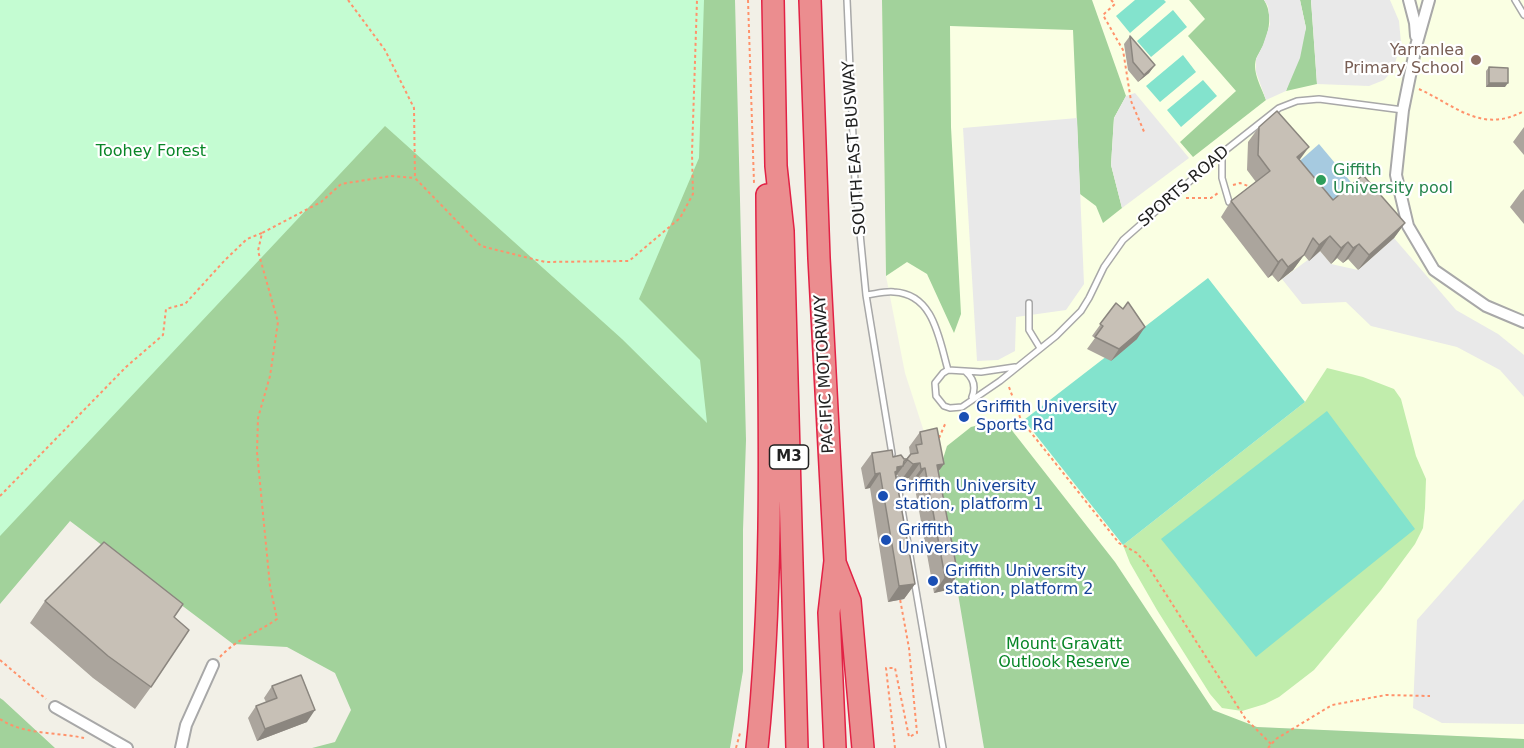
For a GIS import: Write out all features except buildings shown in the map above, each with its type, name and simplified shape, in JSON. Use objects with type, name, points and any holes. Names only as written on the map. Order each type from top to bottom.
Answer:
[{"type":"highway","name":"M3","points":[[773,0],[776,166],[783,231],[797,748]]},
{"type":"highway","name":"PACIFIC MOTORWAY","points":[[810,0],[819,258],[835,561],[829,613],[835,748]]},
{"type":"highway","points":[[757,748],[764,669],[768,552],[767,193],[776,166]]},
{"type":"highway","points":[[835,561],[850,601],[863,748]]},
{"type":"street","points":[[1409,0],[1415,23],[1416,46]]},
{"type":"street","points":[[1430,0],[1416,46],[1408,84],[1396,175],[1408,226],[1434,270],[1486,306],[1524,322]]},
{"type":"street","points":[[181,748],[186,725],[213,665]]},
{"type":"street","points":[[55,707],[127,748]]},
{"type":"lane","name":"SOUTH EAST BUSWAY","points":[[847,0],[855,182],[866,295],[893,459]]},
{"type":"lane","points":[[1515,0],[1524,15]]},
{"type":"lane","name":"SPORTS ROAD","points":[[948,370],[938,377],[934,389],[944,406],[956,409],[968,404],[1000,381],[1056,336],[1081,311],[1104,267],[1123,240],[1222,153],[1267,116],[1288,103],[1319,99],[1403,110]]},
{"type":"lane","points":[[1222,153],[1222,178],[1229,202]]},
{"type":"lane","points":[[866,295],[894,292],[912,296],[927,308],[935,323],[948,370],[966,372],[1015,368]]},
{"type":"lane","points":[[1029,303],[1029,330],[1040,348]]},
{"type":"lane","points":[[966,372],[975,387],[972,399]]},
{"type":"lane","points":[[897,480],[943,748]]},
{"type":"path","points":[[348,0],[385,50],[414,108],[415,178]]},
{"type":"path","points":[[0,496],[126,367],[163,335],[166,309],[184,304],[247,239],[321,202],[341,184],[391,176],[415,178],[481,246],[545,262],[629,261],[680,218],[693,194],[692,153],[697,0]]},
{"type":"path","points":[[1111,0],[1114,4],[1103,15],[1123,50],[1131,101],[1145,134]]},
{"type":"path","points":[[1408,84],[1467,116],[1483,120],[1499,121],[1524,111]]},
{"type":"path","points":[[1186,198],[1211,198]]},
{"type":"path","points":[[213,665],[243,638],[262,629],[277,618],[270,586],[257,452],[258,418],[270,376],[278,322],[258,251],[262,233]]},
{"type":"path","points":[[1009,387],[1021,420],[1119,543],[1137,553],[1148,566],[1245,718],[1271,744]]},
{"type":"path","points":[[937,445],[946,422]]},
{"type":"path","points":[[896,748],[886,669],[895,668],[909,736],[917,733],[909,648],[900,600]]},
{"type":"path","points":[[0,660],[55,707]]},
{"type":"path","points":[[1268,748],[1332,705],[1386,695],[1430,696]]},
{"type":"path","points":[[0,719],[6,723],[33,730],[88,739]]},
{"type":"shaded area","points":[[882,0],[1524,0],[1524,739],[1257,727],[1238,748],[938,475],[905,373],[886,276]]},
{"type":"shaded area","points":[[1264,0],[1300,0],[1306,28],[1300,58],[1286,91],[1266,100],[1256,72],[1256,59],[1270,24],[1268,6]]},
{"type":"shaded area","points":[[1311,0],[1390,0],[1399,21],[1401,43],[1393,70],[1384,80],[1369,86],[1317,84]]},
{"type":"shaded area","points":[[1135,93],[1189,158],[1122,208],[1111,165],[1114,118],[1126,96]]},
{"type":"shaded area","points":[[1077,118],[1084,284],[1066,310],[1016,317],[1015,351],[998,360],[977,361],[963,128]]},
{"type":"shaded area","points":[[1394,238],[1456,310],[1498,334],[1524,355],[1524,397],[1500,370],[1457,347],[1371,326],[1346,302],[1302,304],[1282,279],[1320,251],[1331,264],[1358,270]]},
{"type":"shaded area","points":[[1524,499],[1524,724],[1442,723],[1413,708],[1417,620]]},
{"type":"green space","points":[[0,0],[735,0],[746,440],[743,530],[743,671],[730,748],[312,748],[335,742],[351,710],[335,673],[287,647],[233,644],[70,521],[0,604]]},
{"type":"green space","name":"Toohey Forest","points":[[0,0],[704,0],[699,158],[639,299],[700,360],[707,423],[622,339],[385,126],[0,536]]},
{"type":"green space","points":[[882,0],[1092,0],[1126,96],[1114,118],[1111,165],[1122,208],[1103,223],[1096,206],[1080,194],[1073,30],[950,26],[951,127],[961,314],[954,333],[927,274],[907,262],[886,276]]},
{"type":"green space","points":[[1135,0],[1164,0],[1166,2],[1130,33],[1116,16]]},
{"type":"green space","points":[[1189,0],[1264,0],[1269,17],[1267,35],[1255,64],[1256,75],[1266,100],[1193,157],[1180,142],[1236,91],[1188,36],[1205,19]]},
{"type":"green space","points":[[1300,0],[1311,0],[1317,84],[1286,91],[1306,28]]},
{"type":"green space","points":[[1173,10],[1187,27],[1151,57],[1137,41]]},
{"type":"green space","points":[[1183,55],[1196,72],[1160,102],[1146,86]]},
{"type":"green space","points":[[1203,80],[1217,96],[1181,127],[1167,110]]},
{"type":"green space","points":[[1208,278],[1305,402],[1123,545],[1024,420]]},
{"type":"green space","points":[[1327,368],[1363,377],[1394,389],[1401,399],[1416,456],[1426,479],[1423,528],[1415,544],[1381,590],[1314,670],[1279,697],[1265,704],[1242,711],[1222,708],[1210,694],[1157,610],[1130,563],[1123,545],[1305,402]]},
{"type":"green space","points":[[1327,411],[1415,529],[1256,657],[1161,539]]},
{"type":"green space","name":"Mount Gravatt Outlook Reserve","points":[[1003,419],[1115,562],[1213,710],[1257,727],[1524,739],[1524,748],[984,748],[938,475],[947,446],[971,427]]},
{"type":"green space","points":[[0,698],[3,700],[55,748],[0,748]]},
{"type":"water","name":"Giffith University pool","points":[[1319,144],[1355,187],[1323,215],[1286,173]]},
{"type":"place","name":"Yarranlea Primary School","points":[[1476,60]]},
{"type":"place","name":"Giffith University pool","points":[[1321,180]]},
{"type":"place","name":"Griffith University Sports Rd","points":[[964,417]]},
{"type":"place","name":"Griffith University station, platform 1","points":[[883,496]]},
{"type":"place","name":"Griffith University","points":[[886,540]]},
{"type":"place","name":"Griffith University station, platform 2","points":[[933,581]]}]
